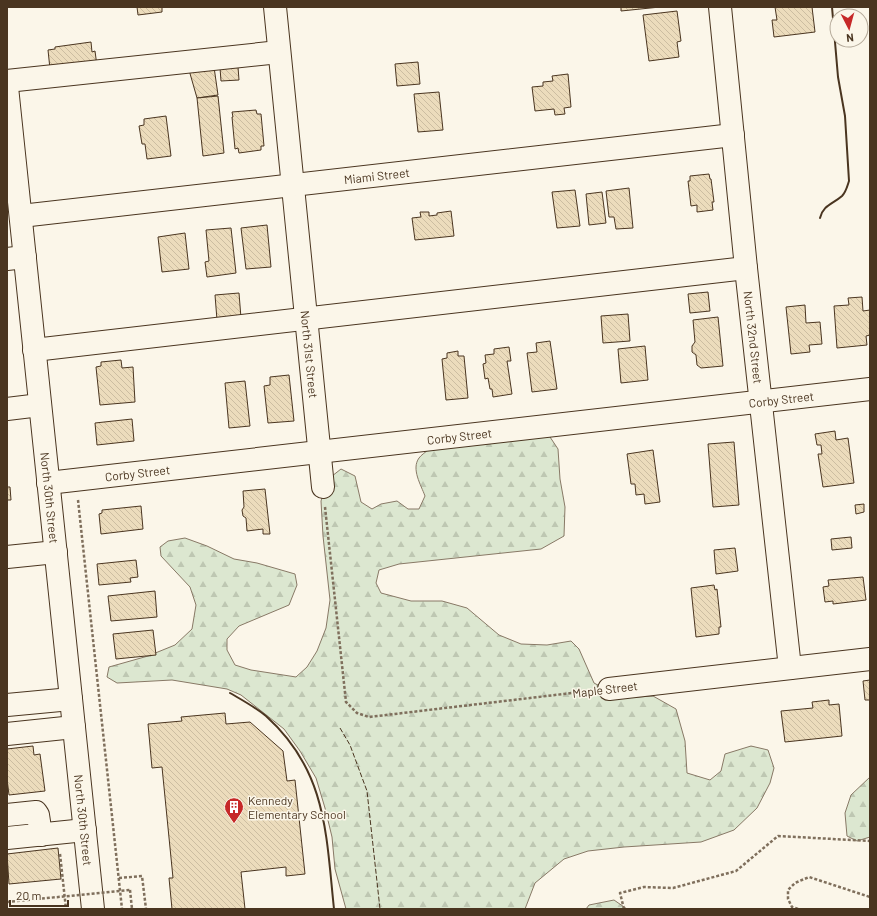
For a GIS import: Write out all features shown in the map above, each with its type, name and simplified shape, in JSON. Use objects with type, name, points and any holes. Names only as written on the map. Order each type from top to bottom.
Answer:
[{"type":"street","name":"North 31st Street","points":[[275,7],[323,487]]},
{"type":"street","name":"North 32nd Street","points":[[720,7],[746,268],[790,668]]},
{"type":"street","points":[[7,81],[279,52]]},
{"type":"street","name":"North 30th Street","points":[[7,87],[21,216],[16,258],[34,350],[93,909]]},
{"type":"street","name":"Miami Street","points":[[21,216],[733,135]]},
{"type":"street","points":[[34,350],[746,268]]},
{"type":"street","name":"Corby Street","points":[[48,483],[870,389]]},
{"type":"street","points":[[7,409],[40,405]]},
{"type":"street","points":[[7,557],[56,552]]},
{"type":"street","name":"Maple Street","points":[[609,689],[870,659]]},
{"type":"street","points":[[7,706],[71,699]]},
{"type":"street","points":[[7,734],[74,727]]},
{"type":"street","points":[[7,815],[36,812],[49,834]]},
{"type":"street","points":[[7,838],[85,830]]},
{"type":"path","points":[[76,480],[122,909]]},
{"type":"path","name":"Maple Street","points":[[323,487],[346,702],[357,713],[369,717],[609,689]]},
{"type":"path","points":[[49,834],[66,909]]},
{"type":"path","points":[[624,909],[620,893],[644,887],[673,888],[736,871],[778,836],[870,842]]},
{"type":"path","points":[[118,878],[142,876],[146,909]]},
{"type":"path","points":[[798,909],[792,906],[788,899],[788,890],[795,883],[809,877],[870,897]]},
{"type":"path","points":[[7,902],[130,890],[132,909]]},
{"type":"green space","points":[[546,431],[558,449],[560,479],[565,507],[564,536],[541,549],[399,564],[379,570],[376,583],[381,593],[411,601],[442,601],[467,608],[499,635],[521,644],[547,645],[571,641],[579,649],[594,683],[622,698],[653,696],[676,709],[685,741],[687,773],[710,780],[721,771],[725,754],[751,746],[768,750],[774,768],[770,783],[757,808],[734,830],[701,842],[588,851],[564,859],[535,883],[525,909],[346,909],[335,869],[332,837],[316,778],[300,751],[284,729],[241,695],[227,689],[172,680],[117,683],[107,677],[109,667],[148,656],[175,645],[192,629],[196,605],[190,587],[161,556],[160,547],[168,541],[185,538],[207,546],[234,559],[257,563],[295,574],[297,585],[289,605],[239,626],[227,639],[227,650],[235,665],[251,670],[296,677],[307,667],[317,651],[326,628],[330,600],[321,501],[327,480],[341,469],[355,476],[361,502],[372,509],[381,504],[397,501],[408,509],[419,509],[425,496],[416,472],[416,467],[419,458],[429,449]]},
{"type":"green space","points":[[870,777],[870,837],[857,841],[847,836],[845,813],[851,795]]},
{"type":"green space","points":[[614,900],[627,909],[586,909],[589,905]]},
{"type":"building","points":[[137,7],[162,7],[162,12],[138,15]]},
{"type":"building","points":[[621,7],[660,7],[621,11]]},
{"type":"building","points":[[775,7],[812,7],[815,32],[774,37],[772,20],[777,20]]},
{"type":"building","points":[[677,11],[681,41],[677,42],[679,57],[649,61],[643,15]]},
{"type":"building","points":[[91,42],[92,52],[95,51],[97,66],[50,69],[48,50],[55,49],[55,47]]},
{"type":"building","points":[[418,62],[420,84],[397,86],[395,64]]},
{"type":"building","points":[[214,67],[218,95],[197,98],[189,70]]},
{"type":"building","points":[[238,67],[239,80],[221,81],[220,68]]},
{"type":"building","points":[[568,74],[571,107],[564,108],[565,114],[555,115],[554,109],[535,111],[532,87],[543,86],[543,82],[553,81],[552,76]]},
{"type":"building","points":[[439,92],[443,130],[418,132],[414,94]]},
{"type":"building","points":[[218,96],[224,153],[203,156],[197,98]]},
{"type":"building","points":[[256,110],[257,114],[261,114],[264,146],[261,146],[261,150],[239,153],[238,148],[235,149],[232,112]]},
{"type":"building","points":[[166,116],[171,156],[147,159],[145,144],[142,144],[139,126],[144,125],[144,119]]},
{"type":"building","points":[[709,174],[714,202],[712,202],[713,210],[697,212],[697,205],[691,206],[688,181],[690,181],[690,176]]},
{"type":"building","points":[[629,188],[633,228],[616,229],[614,217],[609,217],[606,191]]},
{"type":"building","points":[[575,190],[580,226],[557,228],[552,192]]},
{"type":"building","points":[[602,192],[606,223],[589,225],[586,194]]},
{"type":"building","points":[[451,211],[454,236],[415,240],[412,218],[421,217],[420,212],[429,212],[429,216]]},
{"type":"building","points":[[267,225],[271,267],[246,269],[241,228]]},
{"type":"building","points":[[231,228],[236,273],[207,277],[205,262],[209,261],[206,230]]},
{"type":"building","points":[[185,233],[189,269],[162,272],[158,237]]},
{"type":"building","points":[[708,292],[710,311],[690,313],[688,294]]},
{"type":"building","points":[[239,293],[241,318],[217,320],[215,295]]},
{"type":"building","points":[[862,297],[863,311],[870,310],[870,335],[866,336],[867,345],[837,348],[834,306],[849,305],[848,298]]},
{"type":"building","points":[[805,305],[806,323],[820,322],[822,344],[809,345],[810,352],[791,354],[786,307]]},
{"type":"building","points":[[628,314],[630,341],[603,343],[601,316]]},
{"type":"building","points":[[718,317],[723,366],[701,368],[697,365],[696,355],[692,352],[692,346],[695,342],[693,320]]},
{"type":"building","points":[[550,341],[557,389],[532,392],[527,353],[537,352],[536,343]]},
{"type":"building","points":[[645,346],[648,380],[621,383],[618,349]]},
{"type":"building","points":[[509,347],[511,361],[507,361],[512,394],[493,397],[488,378],[485,379],[483,364],[486,363],[485,355],[494,354],[494,349]]},
{"type":"building","points":[[458,351],[458,356],[464,356],[468,398],[446,400],[442,359],[447,358],[447,353]]},
{"type":"building","points":[[121,360],[122,368],[133,367],[135,402],[100,405],[96,367],[101,366],[101,362]]},
{"type":"building","points":[[289,375],[294,421],[268,423],[264,386],[270,385],[270,377]]},
{"type":"building","points":[[245,381],[250,426],[229,428],[225,383]]},
{"type":"building","points":[[132,419],[134,441],[97,445],[95,423]]},
{"type":"building","points":[[835,431],[836,440],[848,438],[854,483],[823,487],[818,454],[822,454],[821,445],[817,445],[815,434]]},
{"type":"building","points":[[734,442],[739,505],[713,507],[708,444]]},
{"type":"building","points":[[653,450],[660,502],[645,504],[644,494],[636,495],[635,484],[631,484],[627,454]]},
{"type":"building","points":[[7,487],[10,487],[11,500],[7,500]]},
{"type":"building","points":[[265,489],[270,534],[263,534],[263,529],[247,531],[246,518],[243,516],[242,510],[244,507],[243,491]]},
{"type":"building","points":[[864,504],[864,512],[856,514],[855,505]]},
{"type":"building","points":[[141,506],[143,529],[101,534],[99,514],[102,513],[102,510]]},
{"type":"building","points":[[851,537],[852,548],[832,550],[831,539]]},
{"type":"building","points":[[735,548],[738,571],[716,574],[714,550]]},
{"type":"building","points":[[136,560],[138,577],[130,578],[131,582],[99,585],[97,564]]},
{"type":"building","points":[[863,577],[866,600],[833,604],[833,601],[825,602],[823,587],[829,586],[828,580]]},
{"type":"building","points":[[714,585],[715,590],[717,589],[721,627],[719,627],[719,634],[696,637],[691,588]]},
{"type":"building","points":[[155,591],[157,617],[111,621],[108,596]]},
{"type":"building","points":[[153,630],[156,655],[116,659],[113,634]]},
{"type":"building","points":[[870,680],[870,700],[865,700],[863,681]]},
{"type":"building","points":[[829,700],[829,705],[839,704],[842,736],[785,742],[781,711],[813,708],[812,702]]},
{"type":"building","name":"Kennedy Elementary School","points":[[225,713],[226,724],[250,722],[283,751],[287,781],[295,780],[305,874],[286,876],[286,867],[241,872],[245,909],[172,909],[169,878],[173,878],[162,767],[152,768],[148,724],[182,721],[181,717]]},
{"type":"building","points":[[33,746],[34,755],[40,754],[45,791],[9,795],[7,779],[7,749]]},
{"type":"building","points":[[58,848],[61,879],[9,884],[7,854]]},
{"type":"fence","points":[[340,728],[350,745],[367,791],[380,909]]},
{"type":"wall","points":[[820,218],[823,210],[839,199],[843,194],[849,181],[845,116],[838,77],[832,7]]},
{"type":"wall","points":[[230,693],[266,716],[286,737],[301,759],[312,781],[320,805],[325,829],[334,909]]},
{"type":"place","name":"Kennedy Elementary School","points":[[234,824]]}]
